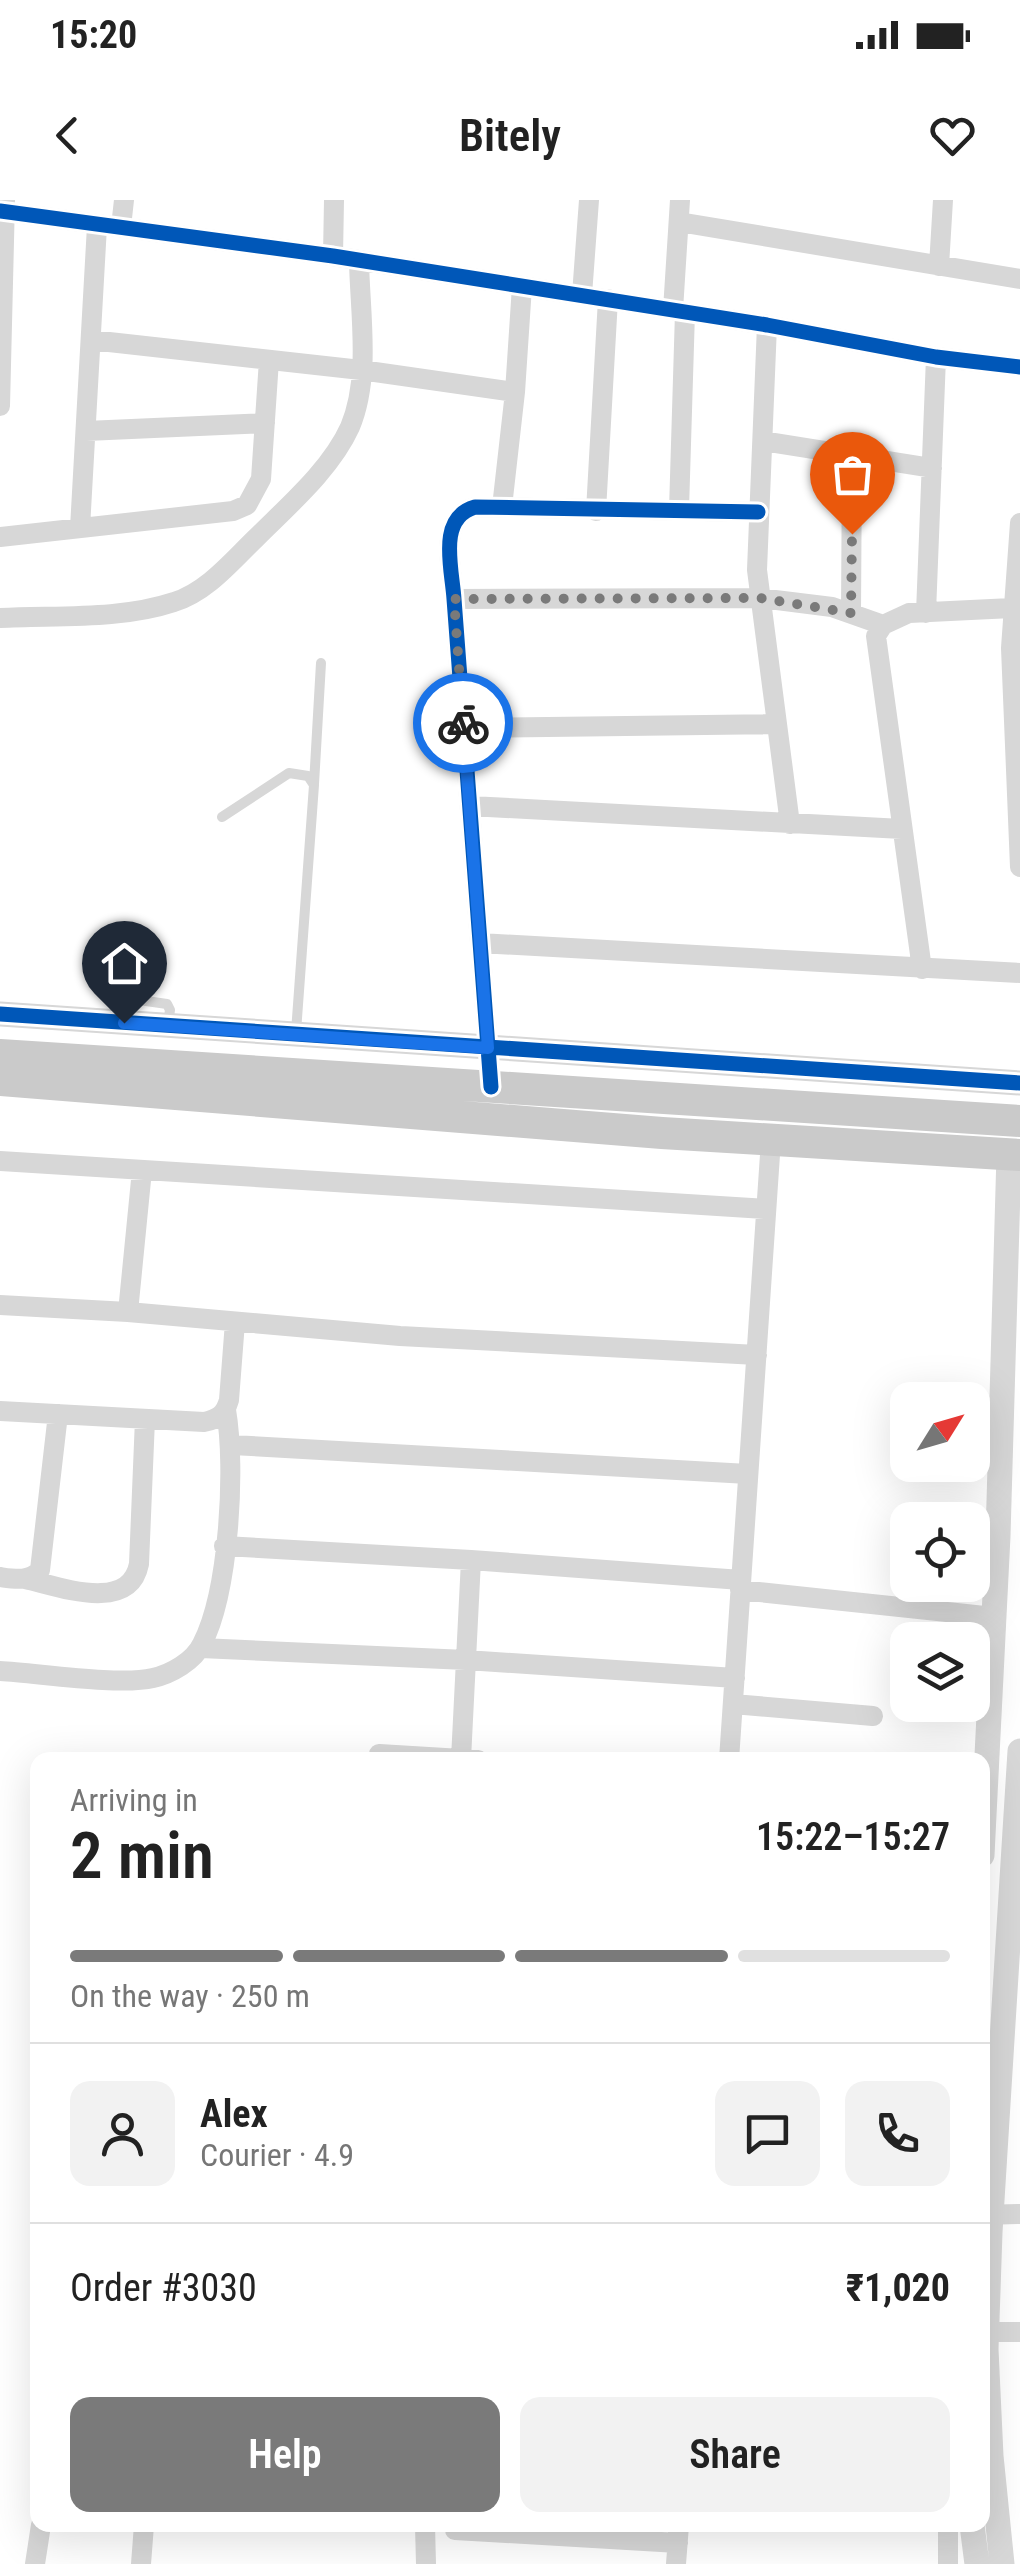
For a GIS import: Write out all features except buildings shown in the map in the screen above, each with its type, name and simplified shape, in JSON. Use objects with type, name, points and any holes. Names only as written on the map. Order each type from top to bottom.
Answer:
[{"type":"main road","points":[[0,1055],[1020,1121]]},
{"type":"main road","points":[[0,1080],[1014,1155]]},
{"type":"street","points":[[121,227],[124,200]]},
{"type":"street","points":[[333,256],[334,200]]},
{"type":"street","points":[[582,295],[589,200]]},
{"type":"street","points":[[679,510],[680,200]]},
{"type":"street","points":[[938,266],[943,200]]},
{"type":"street","points":[[0,406],[4,208],[97,226],[333,256],[608,299],[936,357],[1020,367]]},
{"type":"street","points":[[679,222],[1020,279]]},
{"type":"street","points":[[80,528],[97,226]]},
{"type":"street","points":[[0,618],[130,611],[178,601],[207,584],[277,517],[336,451],[358,402],[362,370],[358,261]]},
{"type":"street","points":[[502,507],[522,286]]},
{"type":"street","points":[[596,511],[608,299]]},
{"type":"street","points":[[767,326],[757,570],[790,824]]},
{"type":"street","points":[[91,340],[362,370],[515,392]]},
{"type":"street","points":[[926,613],[936,357]]},
{"type":"street","points":[[0,537],[233,512],[247,505],[261,479],[269,360]]},
{"type":"street","points":[[86,432],[265,423]]},
{"type":"street","points":[[762,441],[932,468]]},
{"type":"street","points":[[851,613],[852,456]]},
{"type":"street","points":[[492,1087],[454,599],[452,520],[462,510],[474,507],[758,512]]},
{"type":"street","points":[[1020,522],[1015,618],[1020,867]]},
{"type":"street","points":[[454,599],[760,598],[851,613],[883,625]]},
{"type":"street","points":[[922,969],[876,636],[883,625],[910,614],[1015,618]]},
{"type":"street","points":[[464,728],[776,724]]},
{"type":"street","points":[[470,806],[902,829]]},
{"type":"street","points":[[480,943],[1020,974]]},
{"type":"street","points":[[0,1014],[1020,1083]]},
{"type":"street","points":[[729,1752],[771,1140]]},
{"type":"street","points":[[987,1752],[1014,1155]]},
{"type":"street","points":[[0,1161],[766,1210]]},
{"type":"street","points":[[128,1312],[142,1170]]},
{"type":"street","points":[[0,1305],[400,1336],[756,1355]]},
{"type":"street","points":[[0,1670],[137,1680],[170,1672],[201,1648],[217,1591],[232,1475],[226,1410],[235,1322]]},
{"type":"street","points":[[0,1411],[204,1422],[217,1420],[226,1410]]},
{"type":"street","points":[[25,1579],[34,1577],[43,1560],[58,1414]]},
{"type":"street","points":[[0,1577],[96,1593],[122,1589],[135,1580],[139,1564],[145,1419]]},
{"type":"street","points":[[232,1446],[748,1474]]},
{"type":"street","points":[[224,1546],[471,1560],[741,1585],[994,1616]]},
{"type":"street","points":[[461,1752],[471,1560]]},
{"type":"street","points":[[201,1648],[735,1678]]},
{"type":"street","points":[[732,1704],[874,1716]]},
{"type":"street","points":[[990,2194],[1005,2092],[1020,1752]]},
{"type":"street","points":[[990,2215],[1020,2214]]},
{"type":"street","points":[[990,2332],[1020,2332]]},
{"type":"street","points":[[990,2438],[1002,2564]]},
{"type":"street","points":[[35,2564],[40,2532]]},
{"type":"street","points":[[141,2564],[143,2532]]},
{"type":"street","points":[[425,2532],[426,2564]]},
{"type":"street","points":[[486,2532],[677,2544]]},
{"type":"street","points":[[948,2532],[948,2564]]},
{"type":"street","points":[[973,2532],[977,2564]]},
{"type":"lane","points":[[296,1036],[321,663]]},
{"type":"lane","points":[[222,817],[289,773],[308,776],[314,785]]},
{"type":"cycle path","points":[[0,211],[333,256],[767,325],[936,357],[1020,367]]},
{"type":"cycle path","points":[[491,1087],[450,559],[455,522],[475,507],[758,512]]},
{"type":"cycle path","points":[[0,1014],[1020,1083]]},
{"type":"way so far","points":[[463,723],[454,599],[760,598],[851,613],[852,534]]},
{"type":"route","points":[[124,1023],[488,1048],[463,723]]}]
